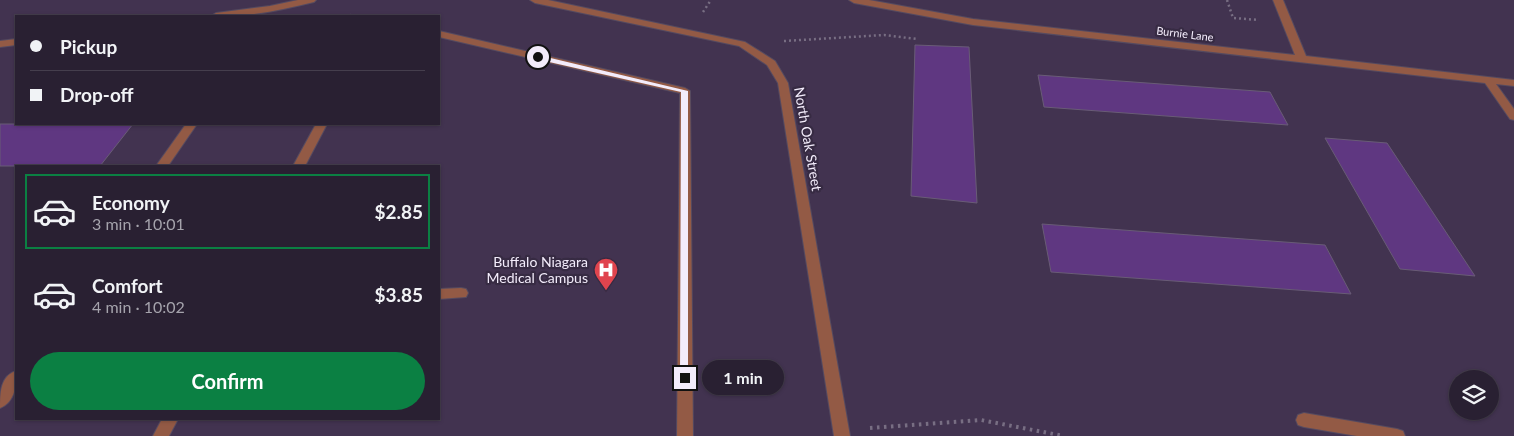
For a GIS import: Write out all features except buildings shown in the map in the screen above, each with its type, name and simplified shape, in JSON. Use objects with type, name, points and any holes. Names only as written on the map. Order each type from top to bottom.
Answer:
[{"type":"street","points":[[268,13],[277,0]]},
{"type":"street","points":[[233,15],[268,13],[311,0]]},
{"type":"street","name":"North Oak Street","points":[[535,0],[742,44],[771,63],[783,82],[842,433]]},
{"type":"street","name":"Burnie Lane","points":[[854,0],[973,22],[1514,83]]},
{"type":"street","points":[[1278,0],[1302,60]]},
{"type":"street","points":[[440,34],[685,91],[685,436]]},
{"type":"street","points":[[1488,80],[1514,117]]},
{"type":"street","points":[[163,165],[190,125]]},
{"type":"street","points":[[300,165],[320,125]]},
{"type":"street","points":[[440,294],[461,293]]},
{"type":"street","points":[[0,401],[15,378]]},
{"type":"street","points":[[162,436],[170,420]]},
{"type":"street","points":[[1304,420],[1397,436]]},
{"type":"path","points":[[1227,0],[1233,18],[1260,20]]},
{"type":"path","points":[[842,433],[981,420],[1064,436]]},
{"type":"shaded area","name":"Buffalo Niagara Medical Campus","points":[[0,0],[1514,0],[1514,436],[0,436]]},
{"type":"place","name":"Buffalo Niagara Medical Campus","points":[[606,291]]},
{"type":"route","points":[[538,57],[685,91],[685,378]]}]
